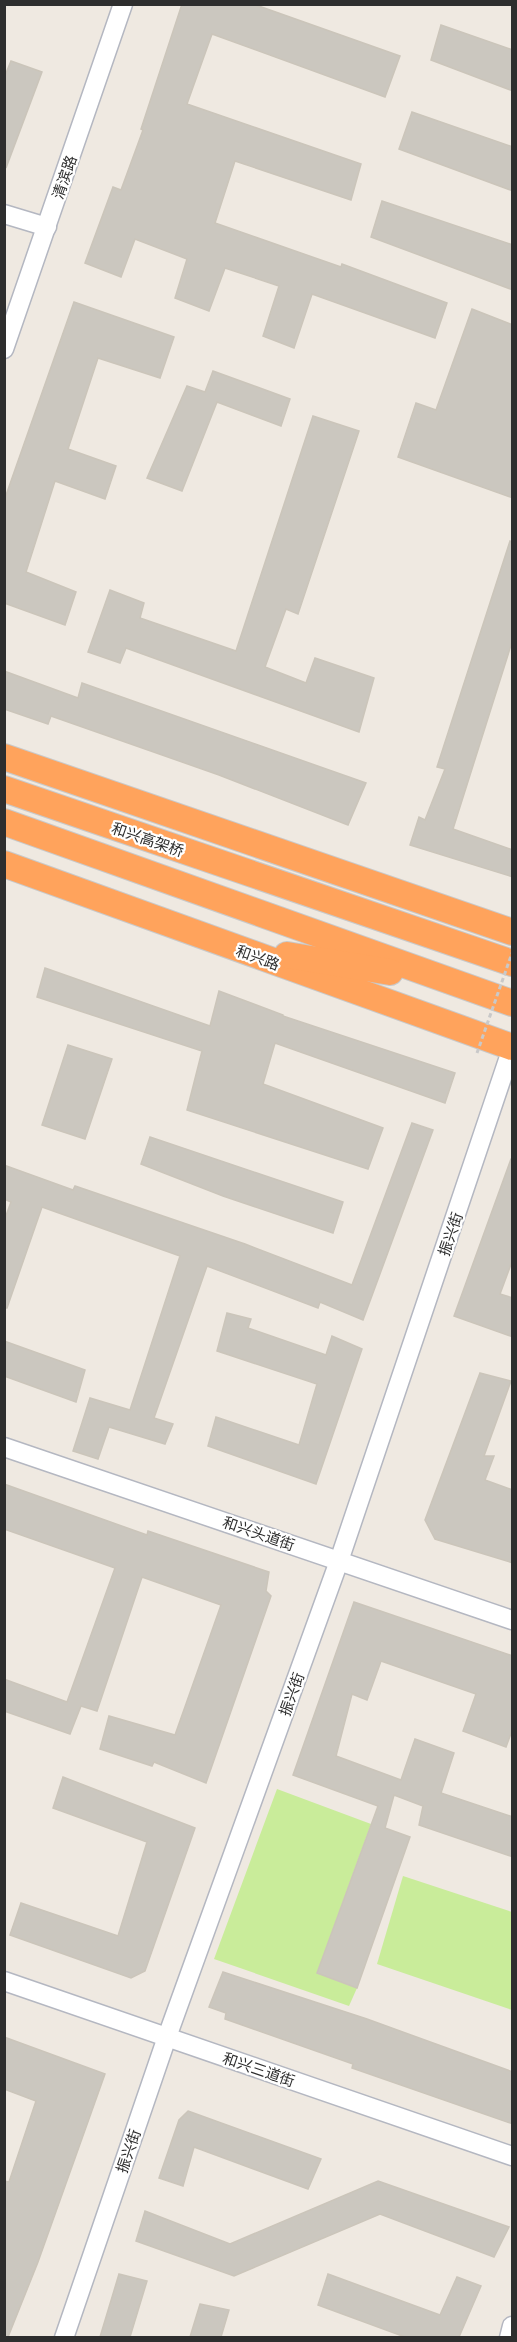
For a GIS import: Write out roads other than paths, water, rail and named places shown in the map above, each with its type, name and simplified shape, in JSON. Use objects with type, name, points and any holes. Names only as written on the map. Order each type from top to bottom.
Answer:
[{"type":"highway","points":[[4,757],[513,932]]},
{"type":"highway","name":"和兴高架桥","points":[[4,789],[292,888]]},
{"type":"highway","points":[[4,822],[513,1002]]},
{"type":"highway","name":"和兴路","points":[[4,864],[513,1048]]},
{"type":"highway","points":[[292,888],[464,915]]},
{"type":"highway","points":[[292,888],[513,963]]},
{"type":"highway","points":[[222,944],[456,982]]},
{"type":"street","name":"清滨路","points":[[4,349],[123,4]]},
{"type":"street","points":[[4,214],[47,227]]},
{"type":"street","name":"振兴街","points":[[64,2337],[167,2037],[339,1561],[513,1048]]},
{"type":"street","name":"和兴头道街","points":[[4,1447],[513,1620]]},
{"type":"street","name":"和兴三道街","points":[[4,1981],[513,2156]]},
{"type":"street","points":[[508,2337],[513,2326]]}]
